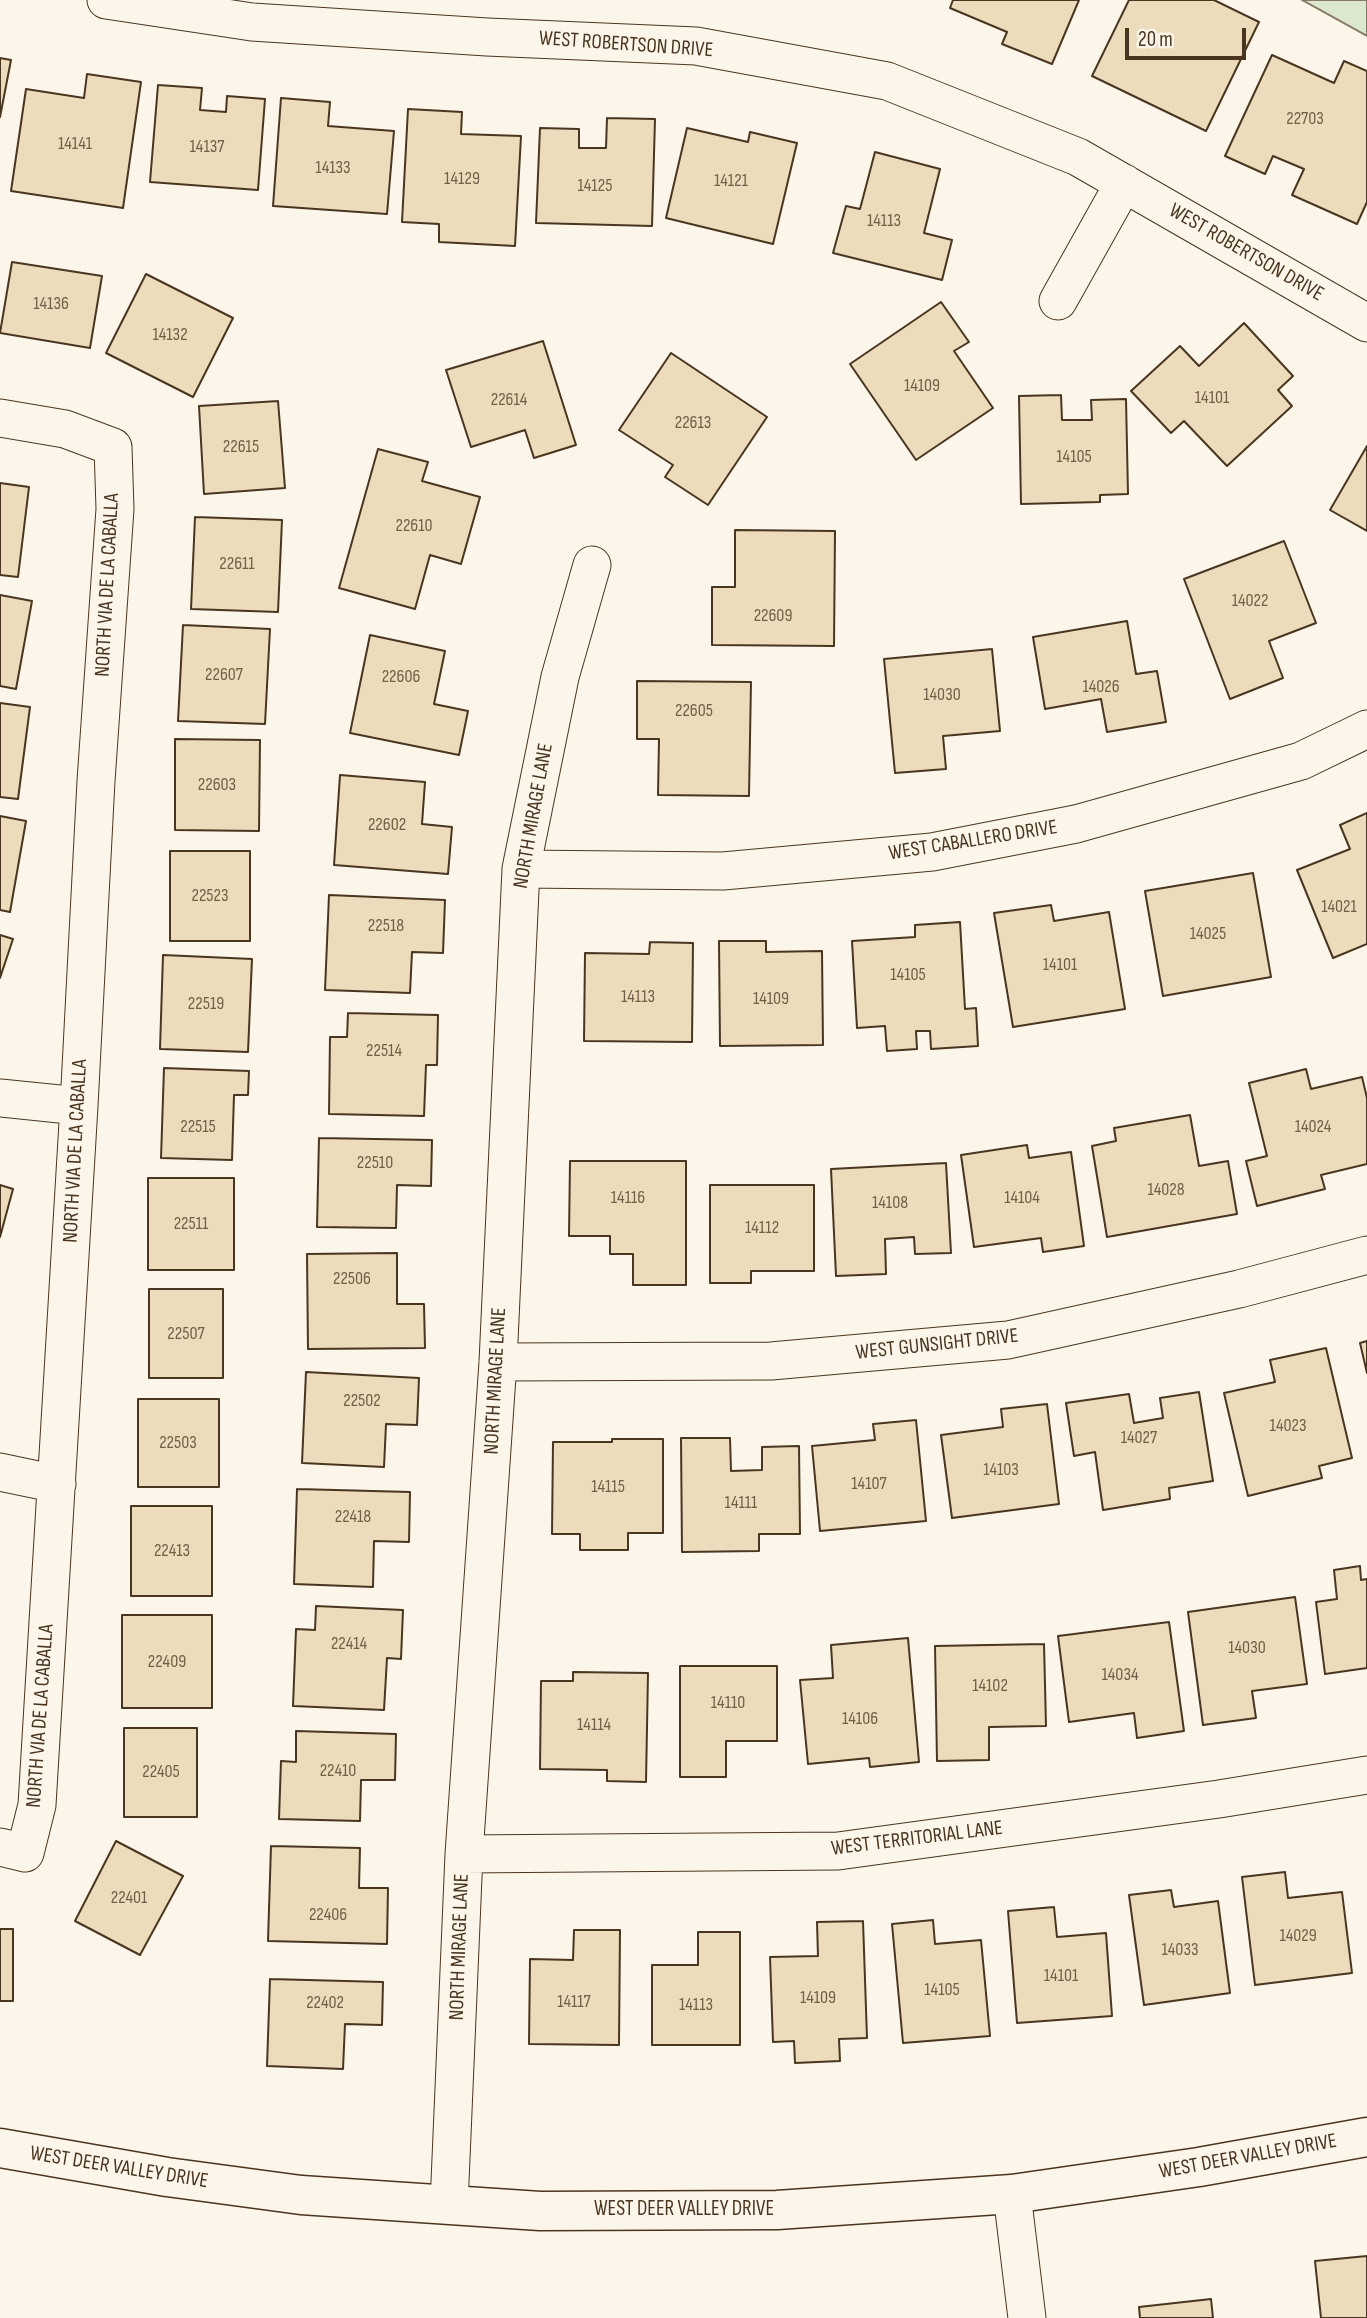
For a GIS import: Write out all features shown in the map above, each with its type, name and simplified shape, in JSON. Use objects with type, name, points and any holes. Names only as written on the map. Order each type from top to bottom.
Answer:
[{"type":"street","name":"WEST ROBERTSON DRIVE","points":[[106,0],[252,22],[487,37],[696,46],[887,81],[1078,157],[1367,323]]},
{"type":"street","points":[[1058,301],[1124,183]]},
{"type":"street","name":"NORTH VIA DE LA CABALLA","points":[[0,418],[65,429],[113,447],[115,509],[96,781],[37,1805],[13,1850]]},
{"type":"street","name":"NORTH MIRAGE LANE","points":[[449,2205],[464,1854],[498,1362],[521,869],[560,677],[592,565]]},
{"type":"street","name":"WEST CABALLERO DRIVE","points":[[521,869],[723,871],[932,852],[1076,824],[1301,761],[1367,729]]},
{"type":"street","points":[[0,1098],[79,1106]]},
{"type":"street","name":"WEST GUNSIGHT DRIVE","points":[[498,1362],[771,1361],[1008,1340],[1239,1289],[1367,1255]]},
{"type":"street","points":[[0,1472],[57,1484]]},
{"type":"street","name":"WEST TERRITORIAL LANE","points":[[464,1854],[838,1851],[1219,1799],[1367,1775]]},
{"type":"street","name":"WEST DEER VALLEY DRIVE","points":[[0,2148],[166,2177],[301,2195],[540,2211],[777,2210],[1012,2194],[1199,2167],[1367,2137]]},
{"type":"street","points":[[1012,2194],[1027,2318]]},
{"type":"green space","points":[[1302,0],[1367,0],[1367,36]]},
{"type":"building","points":[[953,0],[1079,0],[1052,64],[1002,44],[1007,32],[950,8]]},
{"type":"building","points":[[1129,0],[1214,0],[1259,22],[1206,131],[1092,76]]},
{"type":"building","points":[[1272,55],[1334,83],[1344,61],[1367,71],[1367,202],[1357,224],[1292,195],[1304,169],[1273,156],[1265,174],[1225,156]]},
{"type":"building","points":[[0,58],[11,60],[0,117]]},
{"type":"building","points":[[87,74],[141,82],[123,208],[11,191],[26,89],[84,98]]},
{"type":"building","points":[[158,85],[202,88],[200,110],[226,112],[227,96],[265,99],[258,190],[150,182]]},
{"type":"building","points":[[281,98],[330,102],[328,126],[394,131],[387,214],[273,206]]},
{"type":"building","points":[[408,109],[462,112],[461,134],[521,136],[515,246],[439,242],[439,224],[402,222]]},
{"type":"building","points":[[607,118],[655,119],[652,226],[536,223],[540,128],[579,129],[579,148],[606,148]]},
{"type":"building","points":[[687,128],[748,142],[750,132],[797,143],[773,244],[666,218]]},
{"type":"building","points":[[875,152],[940,169],[924,233],[952,240],[942,280],[833,253],[846,206],[860,209]]},
{"type":"building","points":[[12,262],[102,276],[90,348],[0,333]]},
{"type":"building","points":[[146,274],[233,318],[193,397],[106,353]]},
{"type":"building","points":[[941,302],[969,342],[954,351],[993,408],[916,460],[850,364]]},
{"type":"building","points":[[1244,323],[1293,376],[1278,390],[1292,406],[1227,466],[1184,421],[1171,433],[1131,391],[1180,346],[1199,366]]},
{"type":"building","points":[[543,341],[576,445],[534,458],[525,430],[471,447],[446,370]]},
{"type":"building","points":[[671,353],[767,417],[708,505],[665,477],[673,465],[619,430]]},
{"type":"building","points":[[1061,395],[1062,420],[1092,420],[1091,400],[1126,399],[1128,494],[1100,495],[1100,502],[1021,504],[1019,396]]},
{"type":"building","points":[[278,401],[285,488],[204,494],[199,406]]},
{"type":"building","points":[[1367,446],[1367,531],[1330,510]]},
{"type":"building","points":[[378,449],[428,462],[422,481],[480,497],[461,564],[430,555],[415,609],[339,588]]},
{"type":"building","points":[[0,483],[29,487],[18,577],[0,575]]},
{"type":"building","points":[[195,517],[282,520],[278,612],[191,609]]},
{"type":"building","points":[[735,530],[835,531],[834,646],[712,645],[712,587],[735,587]]},
{"type":"building","points":[[1284,541],[1316,623],[1269,641],[1283,678],[1230,699],[1184,579]]},
{"type":"building","points":[[0,595],[32,601],[16,689],[0,686]]},
{"type":"building","points":[[1127,621],[1136,674],[1157,671],[1166,722],[1107,732],[1101,699],[1045,709],[1033,637]]},
{"type":"building","points":[[183,625],[270,629],[265,724],[178,721]]},
{"type":"building","points":[[370,635],[445,651],[434,704],[468,711],[459,755],[350,733]]},
{"type":"building","points":[[992,649],[1000,731],[943,736],[946,769],[895,773],[884,659]]},
{"type":"building","points":[[637,681],[751,682],[749,796],[658,795],[659,739],[637,739]]},
{"type":"building","points":[[0,703],[30,707],[18,799],[0,797]]},
{"type":"building","points":[[175,739],[260,740],[259,831],[175,830]]},
{"type":"building","points":[[340,775],[425,782],[422,824],[452,827],[448,874],[334,865]]},
{"type":"building","points":[[1367,813],[1367,944],[1333,958],[1297,870],[1350,849],[1340,825]]},
{"type":"building","points":[[0,816],[26,821],[10,912],[0,910]]},
{"type":"building","points":[[170,851],[250,851],[250,941],[170,941]]},
{"type":"building","points":[[1253,873],[1271,977],[1163,996],[1145,891]]},
{"type":"building","points":[[329,895],[445,900],[443,953],[412,952],[410,993],[325,990]]},
{"type":"building","points":[[1051,905],[1054,921],[1109,912],[1125,1009],[1013,1027],[994,913]]},
{"type":"building","points":[[960,922],[965,1009],[976,1008],[978,1046],[931,1049],[930,1031],[916,1031],[917,1049],[887,1051],[885,1026],[857,1028],[852,941],[915,937],[915,925]]},
{"type":"building","points":[[0,935],[13,939],[0,978]]},
{"type":"building","points":[[719,941],[766,941],[766,952],[822,951],[823,1045],[720,1046]]},
{"type":"building","points":[[650,942],[693,943],[692,1042],[584,1041],[585,953],[649,954]]},
{"type":"building","points":[[163,955],[252,959],[248,1052],[160,1049]]},
{"type":"building","points":[[348,1013],[438,1015],[437,1065],[426,1065],[424,1116],[329,1114],[330,1037],[347,1037]]},
{"type":"building","points":[[164,1068],[249,1071],[248,1095],[234,1095],[232,1160],[161,1158]]},
{"type":"building","points":[[1306,1069],[1311,1089],[1362,1077],[1367,1098],[1367,1164],[1321,1175],[1325,1189],[1257,1206],[1246,1161],[1267,1156],[1249,1083]]},
{"type":"building","points":[[1190,1115],[1199,1166],[1228,1161],[1237,1214],[1107,1237],[1092,1146],[1116,1141],[1114,1128]]},
{"type":"building","points":[[319,1138],[432,1140],[431,1186],[397,1185],[396,1228],[317,1227]]},
{"type":"building","points":[[1027,1145],[1029,1158],[1071,1152],[1084,1246],[1043,1252],[1041,1238],[974,1247],[961,1155]]},
{"type":"building","points":[[570,1161],[686,1161],[686,1285],[633,1285],[633,1254],[610,1254],[610,1236],[569,1236]]},
{"type":"building","points":[[946,1163],[951,1253],[915,1254],[914,1237],[885,1239],[886,1274],[836,1276],[831,1169]]},
{"type":"building","points":[[148,1178],[234,1178],[234,1270],[148,1270]]},
{"type":"building","points":[[0,1185],[13,1189],[0,1237]]},
{"type":"building","points":[[710,1185],[814,1185],[814,1271],[751,1271],[751,1283],[710,1283]]},
{"type":"building","points":[[397,1253],[397,1304],[424,1304],[425,1348],[308,1349],[307,1254]]},
{"type":"building","points":[[149,1289],[223,1289],[223,1378],[149,1378]]},
{"type":"building","points":[[1367,1341],[1367,1373],[1360,1343]]},
{"type":"building","points":[[1326,1348],[1352,1458],[1319,1466],[1322,1478],[1248,1496],[1224,1393],[1275,1382],[1270,1360]]},
{"type":"building","points":[[306,1372],[419,1378],[417,1425],[386,1424],[384,1467],[302,1463]]},
{"type":"building","points":[[1199,1392],[1213,1481],[1169,1488],[1170,1499],[1103,1510],[1095,1452],[1074,1456],[1066,1403],[1129,1394],[1134,1423],[1163,1418],[1160,1398]]},
{"type":"building","points":[[138,1399],[219,1399],[219,1487],[138,1487]]},
{"type":"building","points":[[1047,1404],[1059,1504],[952,1518],[941,1435],[1003,1427],[1001,1409]]},
{"type":"building","points":[[916,1420],[926,1521],[820,1531],[812,1446],[875,1440],[873,1424]]},
{"type":"building","points":[[681,1438],[730,1438],[731,1471],[762,1470],[762,1447],[799,1446],[800,1534],[759,1534],[759,1551],[682,1552]]},
{"type":"building","points":[[612,1439],[663,1439],[663,1533],[628,1533],[628,1550],[580,1550],[580,1534],[552,1534],[553,1442],[612,1442]]},
{"type":"building","points":[[297,1489],[410,1492],[409,1542],[374,1541],[373,1587],[294,1584]]},
{"type":"building","points":[[131,1506],[212,1506],[212,1596],[131,1596]]},
{"type":"building","points":[[1360,1566],[1361,1580],[1367,1579],[1367,1668],[1325,1674],[1316,1602],[1337,1599],[1334,1570]]},
{"type":"building","points":[[1295,1597],[1307,1684],[1252,1691],[1256,1718],[1203,1725],[1188,1612]]},
{"type":"building","points":[[316,1606],[403,1610],[401,1659],[387,1658],[384,1710],[293,1706],[296,1629],[315,1630]]},
{"type":"building","points":[[122,1615],[212,1615],[212,1708],[122,1708]]},
{"type":"building","points":[[1169,1622],[1184,1731],[1137,1738],[1134,1713],[1069,1722],[1058,1636]]},
{"type":"building","points":[[908,1638],[919,1762],[870,1767],[869,1758],[808,1764],[800,1680],[833,1678],[831,1645]]},
{"type":"building","points":[[1044,1644],[1046,1726],[989,1727],[989,1760],[937,1761],[935,1646]]},
{"type":"building","points":[[680,1666],[777,1666],[777,1741],[726,1741],[726,1777],[680,1777]]},
{"type":"building","points":[[573,1672],[648,1673],[646,1782],[607,1781],[607,1770],[540,1769],[541,1681],[573,1681]]},
{"type":"building","points":[[124,1728],[197,1728],[197,1817],[124,1817]]},
{"type":"building","points":[[296,1731],[396,1734],[395,1780],[361,1780],[360,1821],[279,1819],[281,1761],[296,1762]]},
{"type":"building","points":[[116,1841],[183,1876],[140,1955],[75,1921]]},
{"type":"building","points":[[271,1846],[360,1848],[359,1888],[388,1888],[387,1944],[268,1941]]},
{"type":"building","points":[[1285,1872],[1288,1898],[1342,1892],[1352,1973],[1255,1985],[1242,1877]]},
{"type":"building","points":[[1171,1890],[1174,1907],[1218,1901],[1230,1993],[1144,2005],[1129,1895]]},
{"type":"building","points":[[1054,1907],[1057,1937],[1106,1933],[1112,2016],[1017,2023],[1008,1911]]},
{"type":"building","points":[[933,1920],[935,1944],[981,1940],[990,2036],[903,2043],[892,1924]]},
{"type":"building","points":[[863,1921],[867,2038],[839,2039],[840,2061],[795,2063],[794,2041],[773,2042],[770,1957],[818,1956],[817,1922]]},
{"type":"building","points":[[0,1929],[13,1929],[13,2001],[0,2001]]},
{"type":"building","points":[[574,1930],[620,1930],[619,2045],[529,2044],[530,1959],[573,1960]]},
{"type":"building","points":[[698,1932],[740,1932],[740,2045],[652,2045],[652,1965],[698,1965]]},
{"type":"building","points":[[270,1979],[383,1982],[382,2025],[345,2024],[343,2069],[267,2066]]},
{"type":"building","points":[[1367,2256],[1367,2318],[1321,2318],[1315,2261]]},
{"type":"building","points":[[1211,2299],[1213,2318],[1140,2318],[1139,2307]]}]
